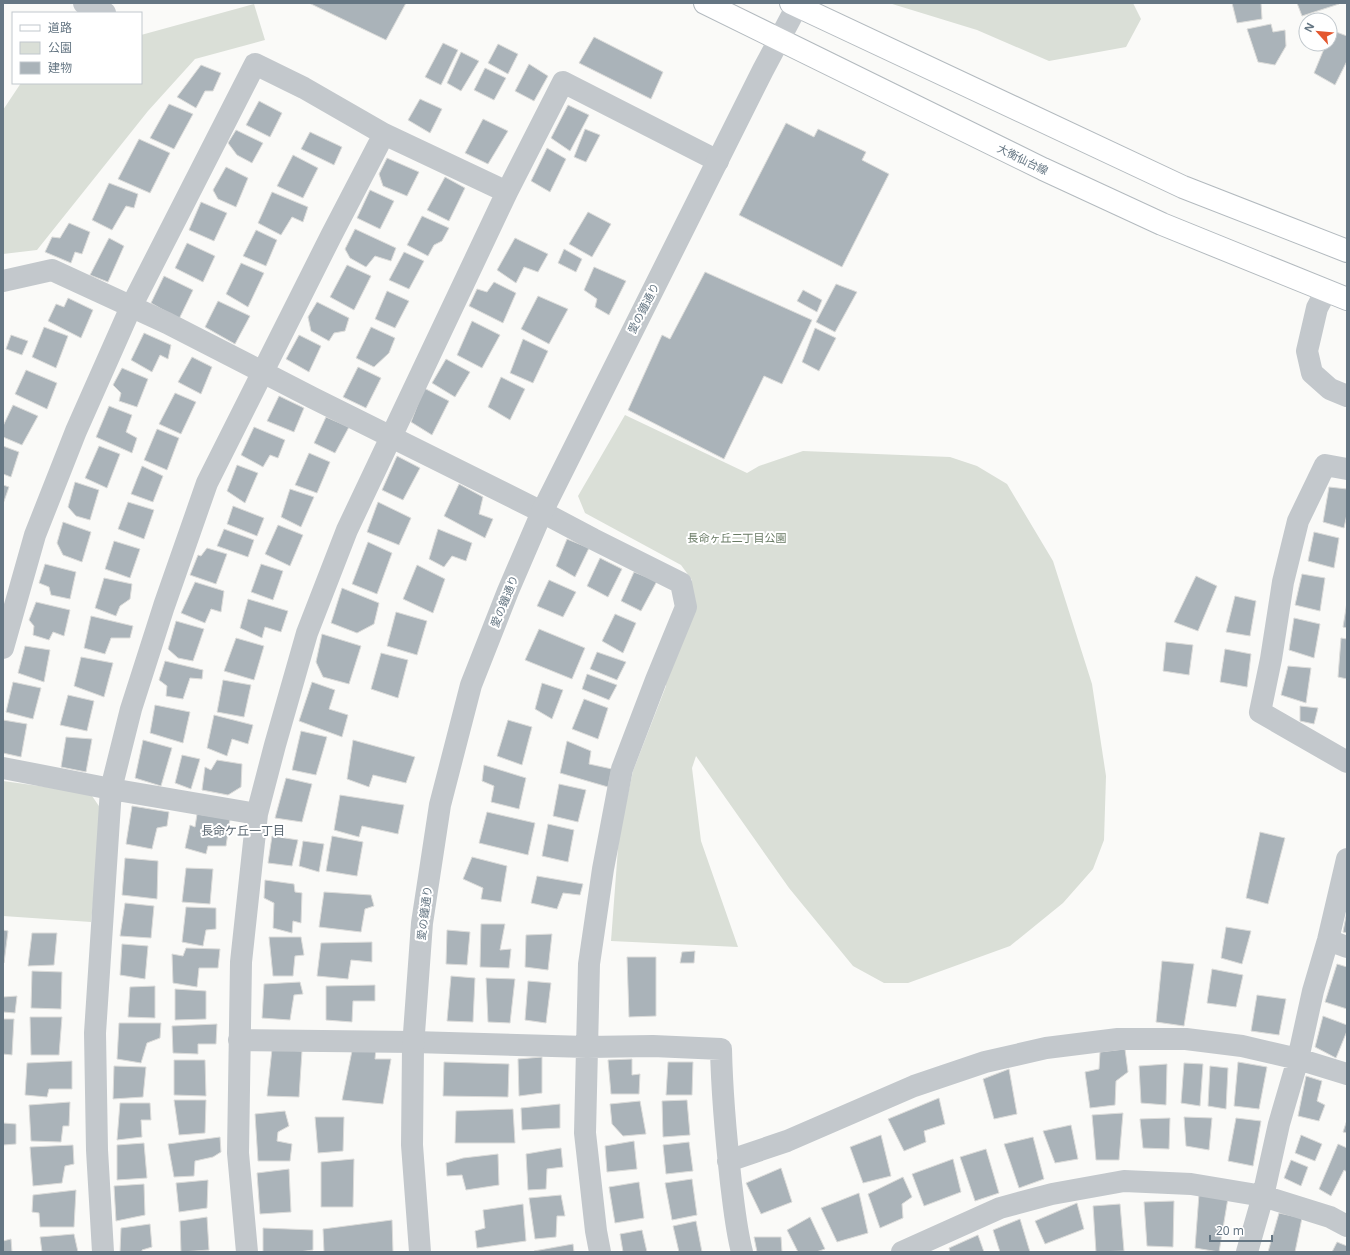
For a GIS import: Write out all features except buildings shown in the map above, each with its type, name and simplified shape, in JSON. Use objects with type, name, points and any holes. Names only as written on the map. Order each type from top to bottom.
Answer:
[{"type":"main road","name":"大衡仙台線","points":[[705,3],[1043,169],[1162,224],[1347,299]]},
{"type":"main road","points":[[794,4],[1183,187],[1347,251]]},
{"type":"street","points":[[84,3],[103,12]]},
{"type":"street","name":"愛の鐘通り","points":[[420,1252],[412,1145],[414,1042],[422,923],[440,805],[471,685],[508,591],[542,512],[779,40],[794,4]]},
{"type":"street","points":[[3,648],[35,535],[76,431],[131,307],[255,64],[304,88],[384,134],[507,192]]},
{"type":"street","points":[[247,1252],[238,1153],[239,1040],[241,962],[257,814],[307,633],[347,530],[507,192],[563,82],[718,160]]},
{"type":"street","points":[[103,1252],[97,1150],[95,1033],[111,789],[134,702],[164,606],[207,483],[384,134]]},
{"type":"street","points":[[3,281],[52,270],[167,323],[390,437],[682,583],[686,607],[622,769],[603,869],[589,964],[585,1133],[596,1231],[600,1252]]},
{"type":"street","points":[[1326,290],[1317,308],[1307,351],[1312,373],[1330,389],[1347,396]]},
{"type":"street","points":[[1347,469],[1325,465],[1298,522],[1283,582],[1260,712],[1347,762]]},
{"type":"street","points":[[3,768],[111,789],[257,814]]},
{"type":"street","points":[[1247,1252],[1263,1196],[1279,1124],[1298,1059],[1312,991],[1337,944],[1347,859]]},
{"type":"street","points":[[728,1161],[787,1141],[914,1086],[985,1062],[1046,1048],[1118,1039],[1186,1039],[1242,1046],[1298,1059],[1347,1074]]},
{"type":"street","points":[[239,1040],[414,1042],[587,1047],[653,1046],[720,1049],[728,1161],[737,1234],[742,1252]]},
{"type":"street","points":[[902,1252],[1000,1208],[1052,1194],[1124,1181],[1191,1184],[1263,1196],[1330,1217],[1347,1226]]},
{"type":"green space","points":[[889,3],[1133,3],[1141,19],[1126,47],[1049,61],[977,30]]},
{"type":"green space","points":[[254,4],[265,40],[195,59],[148,111],[37,250],[3,254],[3,110],[20,84],[142,84],[142,35]]},
{"type":"green space","name":"長命ヶ丘二丁目公園","points":[[625,415],[747,473],[759,466],[803,451],[950,457],[977,466],[1007,484],[1053,561],[1092,684],[1106,776],[1104,840],[1093,869],[1063,903],[1010,946],[908,983],[884,983],[853,966],[789,888],[696,756],[692,768],[701,841],[738,947],[611,941],[619,835],[633,771],[666,686],[666,657],[692,580],[681,565],[585,513],[578,496]]},
{"type":"green space","points":[[3,781],[90,793],[103,812],[91,922],[3,916]]},
{"type":"district","name":"長命ケ丘一丁目","points":[[243,830]]}]
